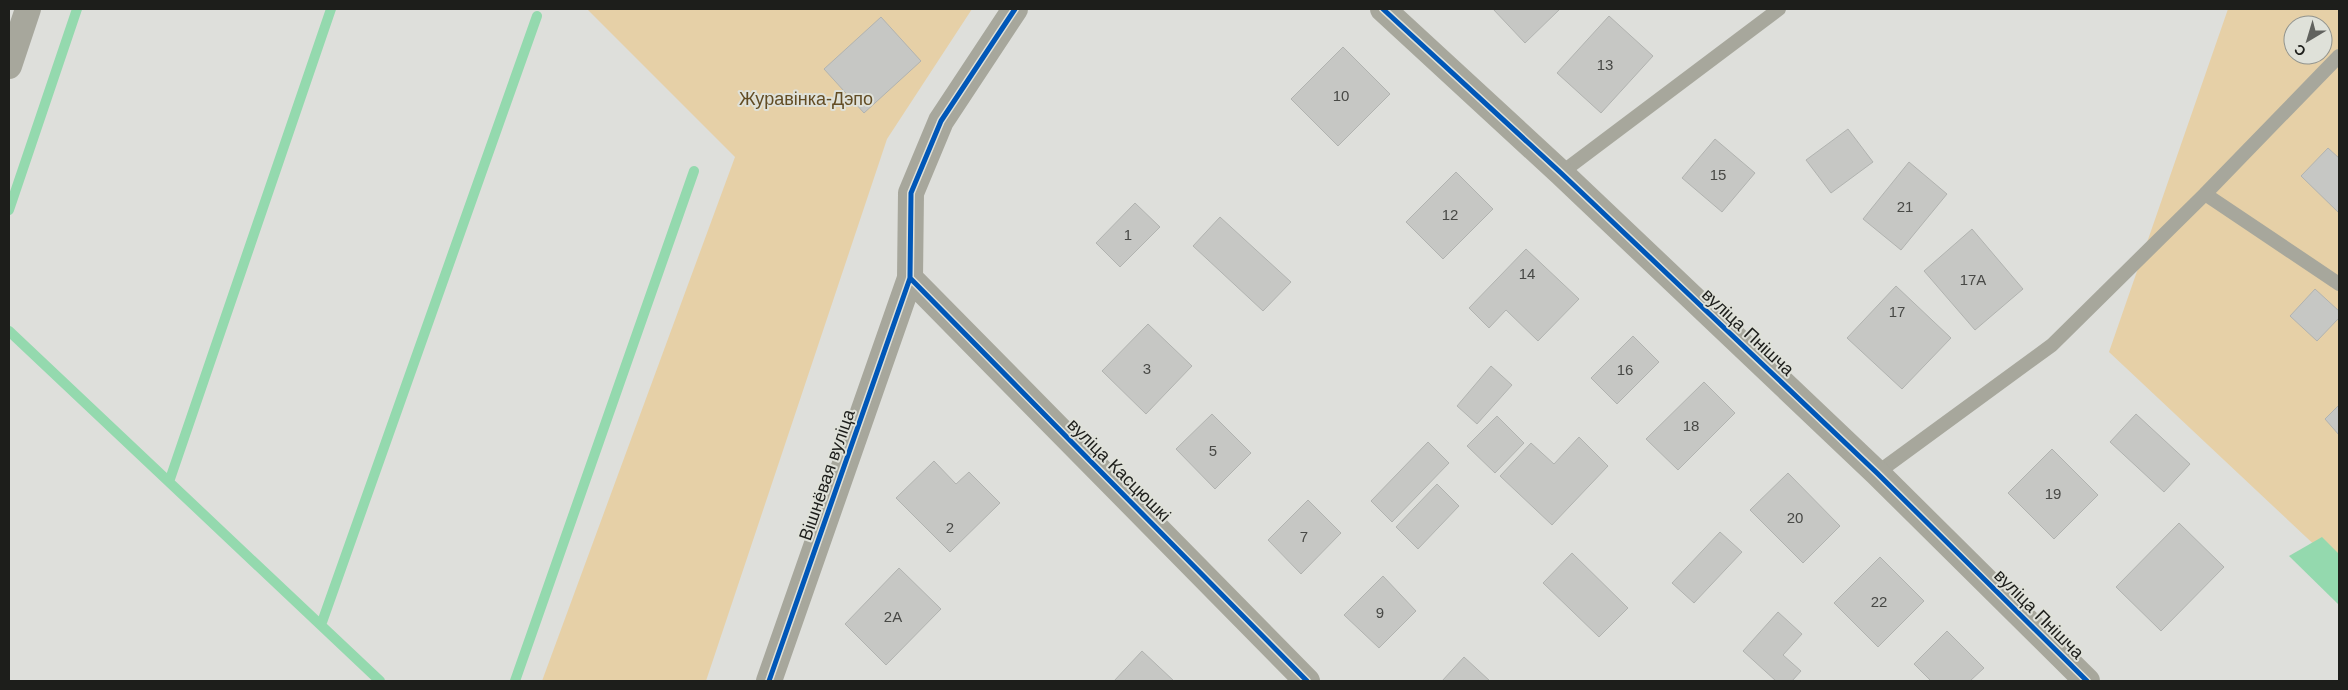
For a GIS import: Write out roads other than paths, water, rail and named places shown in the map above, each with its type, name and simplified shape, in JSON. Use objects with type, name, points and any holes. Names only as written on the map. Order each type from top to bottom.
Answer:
[{"type":"street","points":[[9,66],[28,9]]},
{"type":"street","name":"Вішнёвая вуліца","points":[[769,681],[910,278],[911,193],[941,121],[1015,9]]},
{"type":"street","name":"вуліца Пнішча","points":[[1383,9],[1561,173],[1877,473],[2088,681]]},
{"type":"street","name":"вуліца Касцюшкі","points":[[910,278],[1307,681]]},
{"type":"lane","points":[[1561,173],[1779,9]]},
{"type":"lane","points":[[1877,473],[2052,345],[2205,194],[2339,56]]},
{"type":"lane","points":[[2205,194],[2339,284]]},
{"type":"waterway","points":[[9,210],[77,9]]},
{"type":"waterway","points":[[169,482],[331,9]]},
{"type":"waterway","points":[[321,625],[537,16]]},
{"type":"waterway","points":[[515,681],[694,171]]},
{"type":"waterway","points":[[9,331],[380,681]]},
{"type":"park label","name":"Журавінка-Дэпо","points":[[806,99]]}]
